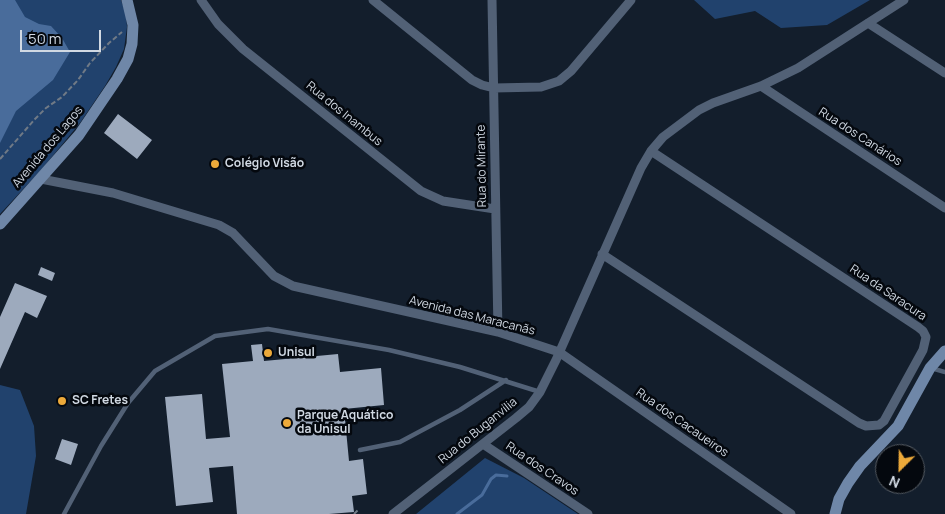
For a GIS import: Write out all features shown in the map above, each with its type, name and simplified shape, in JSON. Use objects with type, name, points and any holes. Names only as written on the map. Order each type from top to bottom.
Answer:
[{"type":"main road","name":"Avenida dos Lagos","points":[[0,224],[41,179],[92,116],[117,79],[128,59],[132,44],[133,25],[127,0]]},
{"type":"main road","points":[[835,514],[839,499],[848,483],[860,466],[898,426],[930,368],[945,351]]},
{"type":"street","name":"Rua dos Inambus","points":[[201,0],[218,24],[243,49],[421,191],[443,201],[495,209]]},
{"type":"street","points":[[373,0],[472,80],[482,86],[494,88],[541,87],[559,81],[570,72],[631,0]]},
{"type":"street","name":"Rua do Mirante","points":[[492,0],[498,332]]},
{"type":"street","points":[[559,352],[641,168],[651,151],[664,137],[699,110],[761,86],[798,68],[904,0]]},
{"type":"street","points":[[868,23],[945,73]]},
{"type":"street","name":"Rua dos Canários","points":[[761,86],[945,208]]},
{"type":"street","name":"Rua da Saracura","points":[[602,254],[866,426],[878,425],[884,421],[923,350],[926,336],[918,327],[651,151]]},
{"type":"street","name":"Avenida das Maracanãs","points":[[41,179],[113,193],[219,225],[233,233],[274,276],[294,286],[498,332],[559,352]]},
{"type":"street","name":"Rua do Buganvília","points":[[393,514],[523,412],[540,392],[559,352]]},
{"type":"street","name":"Rua dos Cacaueiros","points":[[559,352],[791,514]]},
{"type":"street","name":"Rua dos Cravos","points":[[483,444],[588,514]]},
{"type":"lane","points":[[64,514],[101,446],[128,403],[155,371],[215,336],[268,329],[389,350],[506,380],[540,392]]},
{"type":"lane","points":[[930,368],[945,372]]},
{"type":"lane","points":[[360,450],[400,442],[460,410],[506,380]]},
{"type":"path","points":[[0,159],[41,113],[72,87],[90,63],[126,27]]},
{"type":"path","points":[[354,514],[358,510]]},
{"type":"shaded area","points":[[0,0],[121,0],[126,14],[127,27],[124,49],[116,67],[80,123],[41,170],[0,214]]},
{"type":"shaded area","points":[[0,0],[15,0],[25,17],[39,24],[51,26],[62,38],[70,52],[53,80],[16,111],[0,143]]},
{"type":"shaded area","points":[[694,0],[870,0],[827,25],[781,28],[755,11],[715,19]]},
{"type":"shaded area","points":[[0,385],[20,390],[34,426],[36,456],[26,514],[0,514]]},
{"type":"shaded area","points":[[485,458],[524,478],[578,514],[416,514]]},
{"type":"building","points":[[118,114],[152,140],[137,159],[104,133]]},
{"type":"building","points":[[41,267],[55,273],[52,281],[38,275]]},
{"type":"building","points":[[15,283],[47,296],[37,318],[25,312],[0,369],[0,317]]},
{"type":"building","name":"Parque Aquático da Unisul","points":[[262,344],[264,361],[338,354],[340,372],[381,368],[384,405],[344,409],[349,461],[363,459],[367,494],[352,496],[354,512],[329,514],[237,514],[233,466],[209,468],[213,502],[176,506],[165,397],[202,394],[206,439],[230,437],[222,364],[253,361],[251,345]]},
{"type":"building","points":[[62,439],[78,444],[71,465],[55,459]]},
{"type":"waterway","points":[[457,514],[482,495],[491,479],[496,475],[507,476]]},
{"type":"place","name":"Colégio Visão","points":[[215,164]]},
{"type":"place","name":"Unisul","points":[[268,353]]},
{"type":"place","name":"SC Fretes","points":[[62,401]]},
{"type":"place","name":"Parque Aquático da Unisul","points":[[287,423]]}]
